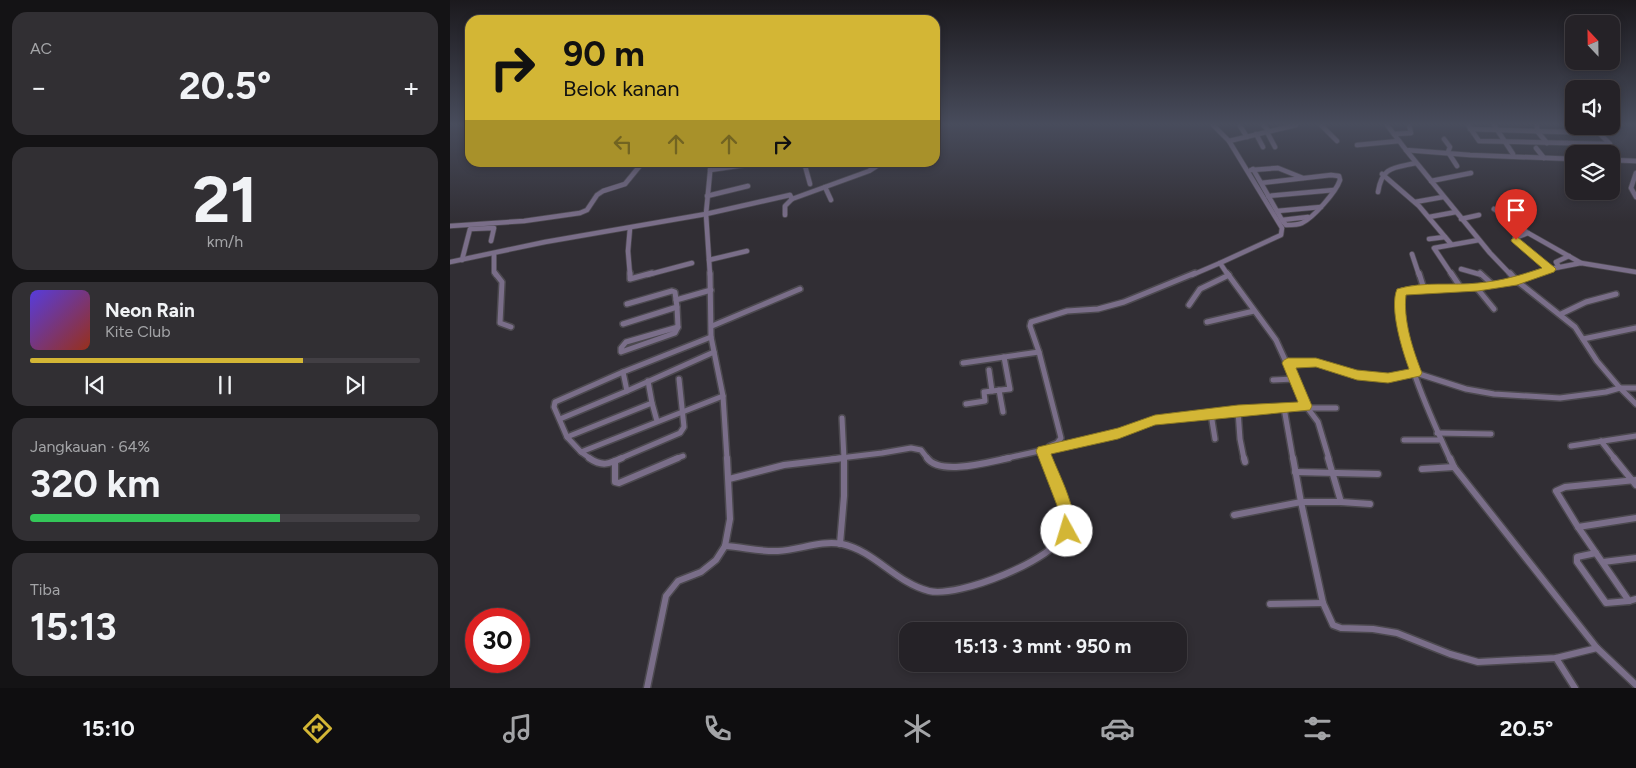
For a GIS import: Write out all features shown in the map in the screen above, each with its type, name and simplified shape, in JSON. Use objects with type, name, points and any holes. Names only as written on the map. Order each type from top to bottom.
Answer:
[{"type":"street","points":[[1241,157],[1261,183],[1282,220],[1309,217],[1321,207],[1340,184],[1339,176],[1337,175],[1261,183]]},
{"type":"street","points":[[1411,157],[1478,240],[1517,281],[1562,314],[1620,388],[1636,404]]},
{"type":"street","points":[[1451,157],[1457,166]]},
{"type":"street","points":[[1523,157],[1565,159]]},
{"type":"street","points":[[1620,160],[1636,161]]},
{"type":"street","points":[[1378,192],[1379,178],[1387,170],[1416,163]]},
{"type":"street","points":[[450,226],[524,221],[580,213],[587,210],[597,195],[609,188],[624,184],[639,167]]},
{"type":"street","points":[[647,688],[669,590],[678,581],[703,570],[716,560],[725,546],[730,519],[723,396],[711,337],[712,290],[706,214],[706,196],[710,167]]},
{"type":"street","points":[[710,170],[731,167]]},
{"type":"street","points":[[805,167],[810,184]]},
{"type":"street","points":[[450,262],[545,242],[630,228],[791,197],[870,171],[876,167]]},
{"type":"street","points":[[1251,170],[1278,168],[1303,178]]},
{"type":"street","points":[[1043,451],[1062,438],[1039,352],[1030,326],[1032,322],[1067,311],[1098,309],[1150,293],[1220,264],[1269,241],[1283,232],[1251,170]]},
{"type":"street","points":[[1430,181],[1472,173]]},
{"type":"street","points":[[1636,173],[1631,183],[1632,191],[1636,197]]},
{"type":"street","points":[[1382,174],[1398,185],[1415,202],[1451,244]]},
{"type":"street","points":[[706,196],[748,186]]},
{"type":"street","points":[[825,186],[831,200]]},
{"type":"street","points":[[1268,196],[1334,190]]},
{"type":"street","points":[[785,215],[785,206],[791,197]]},
{"type":"street","points":[[1415,202],[1443,197]]},
{"type":"street","points":[[1277,211],[1321,207]]},
{"type":"street","points":[[1494,209],[1528,234],[1581,263]]},
{"type":"street","points":[[1428,217],[1456,212]]},
{"type":"street","points":[[1461,218],[1479,215]]},
{"type":"street","points":[[462,260],[470,229],[494,228],[491,241]]},
{"type":"street","points":[[630,228],[628,251],[630,279],[692,263]]},
{"type":"street","points":[[1528,234],[1515,239],[1550,269]]},
{"type":"street","points":[[1429,239],[1445,237]]},
{"type":"street","points":[[1461,288],[1434,249],[1478,240]]},
{"type":"street","points":[[709,260],[746,251]]},
{"type":"street","points":[[494,254],[494,272],[502,282],[500,323],[511,327]]},
{"type":"street","points":[[1412,254],[1424,290]]},
{"type":"street","points":[[1559,267],[1556,262],[1569,256]]},
{"type":"street","points":[[1636,272],[1581,263],[1550,269],[1517,281],[1476,287],[1404,290],[1400,294],[1403,325],[1409,355],[1437,433],[1454,467],[1596,648],[1636,685]]},
{"type":"street","points":[[1220,264],[1276,340],[1306,406],[1318,422],[1341,502]]},
{"type":"street","points":[[1461,268],[1480,273],[1493,285]]},
{"type":"street","points":[[1189,305],[1196,292],[1204,284],[1228,275]]},
{"type":"street","points":[[1476,287],[1494,309]]},
{"type":"street","points":[[712,326],[800,289]]},
{"type":"street","points":[[676,300],[712,290]]},
{"type":"street","points":[[627,304],[672,291],[675,292],[678,327],[677,332],[671,336],[621,352],[621,348],[626,342],[678,327]]},
{"type":"street","points":[[1562,314],[1592,300],[1616,294]]},
{"type":"street","points":[[623,324],[677,307]]},
{"type":"street","points":[[1207,322],[1254,310]]},
{"type":"street","points":[[1583,339],[1636,328]]},
{"type":"street","points":[[679,379],[684,412],[684,427],[680,433],[602,465],[581,452],[567,437],[554,407],[555,402],[560,399],[711,337]]},
{"type":"street","points":[[560,418],[714,352]]},
{"type":"street","points":[[963,363],[1039,352]]},
{"type":"street","points":[[966,404],[985,401],[984,392],[1010,389],[1004,357]]},
{"type":"street","points":[[1288,363],[1316,363],[1357,375],[1388,378],[1416,373],[1482,393],[1540,398],[1568,397],[1606,392],[1620,388],[1636,388]]},
{"type":"street","points":[[988,370],[992,391]]},
{"type":"street","points":[[623,372],[627,390]]},
{"type":"street","points":[[1273,380],[1294,379]]},
{"type":"street","points":[[648,381],[657,421]]},
{"type":"street","points":[[999,390],[1003,412]]},
{"type":"street","points":[[581,452],[723,396]]},
{"type":"street","points":[[567,437],[652,403]]},
{"type":"street","points":[[729,479],[767,467],[846,459],[915,448],[928,457],[932,464],[949,467],[1043,451],[1118,433],[1155,420],[1238,410],[1306,406],[1336,408]]},
{"type":"street","points":[[1284,408],[1295,472],[1323,603],[1330,620],[1336,627],[1397,633],[1465,659],[1478,662],[1556,658],[1596,648]]},
{"type":"street","points":[[1238,410],[1240,439],[1245,462]]},
{"type":"street","points":[[1211,414],[1215,439]]},
{"type":"street","points":[[840,544],[846,459],[842,418]]},
{"type":"street","points":[[1437,433],[1491,434]]},
{"type":"street","points":[[1571,446],[1636,436]]},
{"type":"street","points":[[1404,440],[1441,440]]},
{"type":"street","points":[[1601,441],[1635,482]]},
{"type":"street","points":[[725,546],[775,551],[797,550],[824,544],[840,544],[850,546],[865,553],[894,572],[929,590],[952,592],[986,582],[1047,553],[1058,544],[1067,531],[1068,523],[1065,508],[1043,451]]},
{"type":"street","points":[[615,461],[615,482],[618,483],[683,456]]},
{"type":"street","points":[[1422,469],[1454,467]]},
{"type":"street","points":[[1295,472],[1378,474]]},
{"type":"street","points":[[1596,552],[1577,557],[1577,562],[1606,603],[1611,604],[1633,600],[1578,527],[1556,492],[1558,489],[1635,482]]},
{"type":"street","points":[[1234,515],[1301,502],[1370,504]]},
{"type":"street","points":[[1578,527],[1636,518]]},
{"type":"street","points":[[1603,562],[1636,558]]},
{"type":"street","points":[[1270,604],[1323,603]]},
{"type":"street","points":[[1556,658],[1575,688]]},
{"type":"route","points":[[1067,531],[1068,523],[1065,508],[1043,451],[1118,433],[1155,420],[1238,410],[1306,406],[1288,363],[1323,364],[1342,372],[1388,378],[1416,373],[1409,355],[1403,325],[1400,301],[1401,292],[1413,289],[1431,290],[1478,287],[1517,281],[1550,269],[1516,240]]}]
